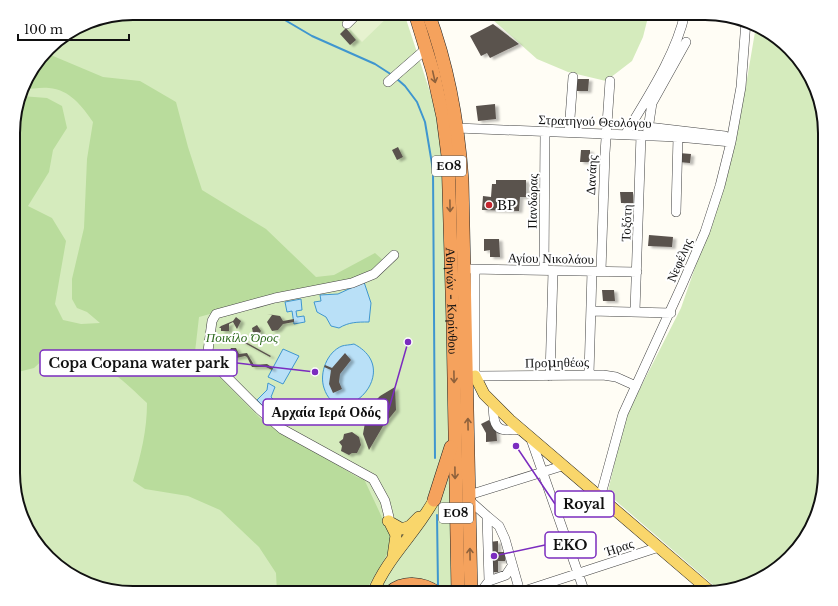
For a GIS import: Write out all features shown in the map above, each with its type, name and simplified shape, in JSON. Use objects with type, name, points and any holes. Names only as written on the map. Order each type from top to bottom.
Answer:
[{"type":"highway","points":[[413,20],[420,28]]},
{"type":"highway","name":"Αθηνών - Κορίνθου","points":[[417,20],[427,48],[444,117],[448,156],[458,586]]},
{"type":"highway","name":"Αθηνών - Κορίνθου","points":[[430,20],[443,65],[457,128],[470,269],[466,314],[471,586]]},
{"type":"highway","points":[[466,314],[475,376]]},
{"type":"highway","points":[[434,500],[455,434]]},
{"type":"highway","points":[[403,586],[414,584],[422,586]]},
{"type":"main road","points":[[475,376],[484,394],[522,431],[704,586]]},
{"type":"main road","points":[[388,521],[400,528],[408,527],[434,500]]},
{"type":"main road","points":[[377,586],[391,561],[423,519],[434,500]]},
{"type":"main road","points":[[388,521],[396,539],[391,561]]},
{"type":"street","points":[[347,24],[351,20]]},
{"type":"street","points":[[625,135],[642,107],[677,39],[682,20]]},
{"type":"street","name":"Νεφέλης","points":[[600,498],[617,430],[705,232],[720,186],[732,139],[741,87],[745,28]]},
{"type":"street","name":"Τοξότη","points":[[635,311],[646,132],[652,103],[686,42]]},
{"type":"street","points":[[388,82],[427,48]]},
{"type":"street","points":[[568,132],[573,77]]},
{"type":"street","name":"Δανάης","points":[[589,374],[591,311],[597,271],[610,81]]},
{"type":"street","name":"Στρατηγού Θεολόγου","points":[[457,128],[625,135],[646,132],[678,137],[732,139]]},
{"type":"street","name":"Πανδώρας","points":[[545,132],[550,376]]},
{"type":"street","points":[[646,132],[732,139]]},
{"type":"street","points":[[676,212],[678,137]]},
{"type":"street","points":[[388,521],[389,517],[385,501],[373,480],[273,422],[214,364],[208,355],[208,351],[212,321],[216,314],[275,298],[352,283],[374,274],[394,255]]},
{"type":"street","points":[[470,269],[475,376]]},
{"type":"street","name":"Αγίου Νικολάου","points":[[470,269],[637,272]]},
{"type":"street","points":[[591,311],[670,313]]},
{"type":"street","name":"Προμηθέως","points":[[475,376],[550,376],[589,374],[616,377],[636,386]]},
{"type":"street","points":[[531,438],[582,586]]},
{"type":"street","points":[[517,586],[505,539],[498,526],[469,498],[562,466]]},
{"type":"street","points":[[487,516],[489,581]]},
{"type":"street","name":"Ήρας","points":[[539,586],[659,548]]},
{"type":"street","points":[[485,586],[489,581],[506,575],[512,566]]},
{"type":"green space","points":[[353,20],[385,20],[362,42],[347,26]]},
{"type":"green space","name":"Ποικίλο Όρος","points":[[406,20],[439,119],[472,329],[453,586],[126,586],[97,580],[77,571],[64,563],[53,553],[39,536],[26,509],[20,480],[20,133],[21,118],[26,97],[39,70],[59,48],[70,39],[97,26],[118,21]]},
{"type":"green space","points":[[493,20],[647,20],[643,37],[632,61],[606,81],[568,72],[537,59]]},
{"type":"green space","points":[[755,32],[774,43],[795,64],[809,90],[817,118],[818,480],[816,495],[809,516],[795,542],[785,553],[768,567],[755,574],[741,580],[714,586],[609,495],[608,491],[625,418],[681,308],[723,187],[746,85]]},
{"type":"green space","points":[[52,55],[103,77],[140,81],[176,102],[188,147],[202,190],[266,229],[316,277],[334,275],[375,253],[384,261],[370,274],[199,317],[195,352],[260,418],[357,477],[364,479],[393,541],[387,555],[369,586],[277,586],[276,573],[259,547],[220,510],[188,496],[145,489],[133,481],[143,442],[147,403],[122,380],[104,367],[94,362],[72,355],[47,356],[34,368],[20,372],[20,133],[21,118],[26,96],[47,98],[62,106],[67,128],[53,150],[49,172],[28,206],[52,218],[66,241],[55,304],[63,320],[81,324],[100,323],[87,312],[77,308],[72,299],[72,279],[84,228],[87,159],[93,122],[85,110],[69,95],[56,89],[30,89],[39,70]]},
{"type":"water","points":[[364,282],[371,303],[369,322],[353,323],[339,328],[331,326],[326,317],[317,312],[314,302],[321,301],[320,295],[338,294]]},
{"type":"water","points":[[301,299],[302,310],[296,311],[297,317],[304,316],[305,322],[294,324],[292,311],[287,312],[285,302]]},
{"type":"water","points":[[354,344],[368,356],[373,369],[371,382],[364,394],[354,402],[342,405],[332,401],[324,388],[324,370],[328,358],[332,353],[342,346]]},
{"type":"water","points":[[283,349],[299,356],[283,384],[268,377]]},
{"type":"water","points":[[268,383],[275,387],[271,397],[276,402],[268,411],[257,400],[267,390]]},
{"type":"building","points":[[493,24],[519,44],[490,58],[487,53],[481,56],[470,36]]},
{"type":"building","points":[[346,28],[356,40],[350,45],[340,34]]},
{"type":"building","points":[[576,79],[589,79],[588,91],[575,91]]},
{"type":"building","points":[[495,104],[496,119],[478,121],[476,106]]},
{"type":"building","points":[[398,147],[403,157],[397,160],[392,150]]},
{"type":"building","points":[[581,150],[590,150],[590,162],[580,162]]},
{"type":"building","points":[[679,153],[691,154],[690,163],[679,162]]},
{"type":"building","points":[[496,180],[526,180],[526,197],[520,197],[519,211],[482,210],[483,196],[491,197],[492,184],[496,184]]},
{"type":"building","points":[[620,192],[633,192],[633,203],[621,203]]},
{"type":"building","points":[[649,235],[673,237],[672,247],[648,246]]},
{"type":"building","points":[[484,239],[499,239],[500,257],[490,257],[490,250],[484,251]]},
{"type":"building","points":[[602,290],[614,290],[615,301],[603,301]]},
{"type":"building","points":[[267,314],[280,316],[283,321],[294,319],[294,322],[283,324],[278,330],[272,331],[267,322],[272,315]]},
{"type":"building","points":[[236,317],[241,321],[237,329],[233,322],[229,324],[229,331],[221,331],[221,328],[219,328],[221,326],[233,321]]},
{"type":"building","points":[[257,325],[261,331],[259,334],[253,333],[252,328]]},
{"type":"building","points":[[240,339],[271,356],[270,357],[239,340]]},
{"type":"building","points":[[231,348],[236,348],[239,354],[247,353],[254,365],[267,364],[273,368],[272,370],[266,367],[252,367],[245,356],[232,359],[228,354]]},
{"type":"building","points":[[345,353],[351,360],[340,374],[339,382],[342,389],[333,393],[329,384],[331,370],[324,367],[325,365],[332,368]]},
{"type":"building","points":[[395,387],[396,410],[383,426],[369,450],[363,434],[366,417],[373,403],[380,396]]},
{"type":"building","points":[[489,420],[494,428],[496,428],[497,441],[486,442],[486,433],[481,424]]},
{"type":"building","points":[[352,432],[359,437],[361,445],[357,453],[352,453],[349,455],[341,451],[342,446],[339,442],[343,439],[344,434]]},
{"type":"building","points":[[498,541],[498,552],[505,552],[505,561],[498,561],[498,572],[490,572],[489,542]]},
{"type":"waterway","points":[[285,20],[312,36],[375,64],[392,75]]},
{"type":"waterway","points":[[396,78],[405,86],[417,102],[425,122],[433,170],[435,458]]},
{"type":"waterway","points":[[437,515],[438,586]]},
{"type":"place","name":"BP","points":[[489,205]]},
{"type":"place","name":"Αρχαία Ιερά Οδός","points":[[408,342]]},
{"type":"place","name":"Copa Copana water park","points":[[315,372]]},
{"type":"place","name":"Royal","points":[[516,446]]},
{"type":"place","name":"EKO","points":[[494,556]]}]
